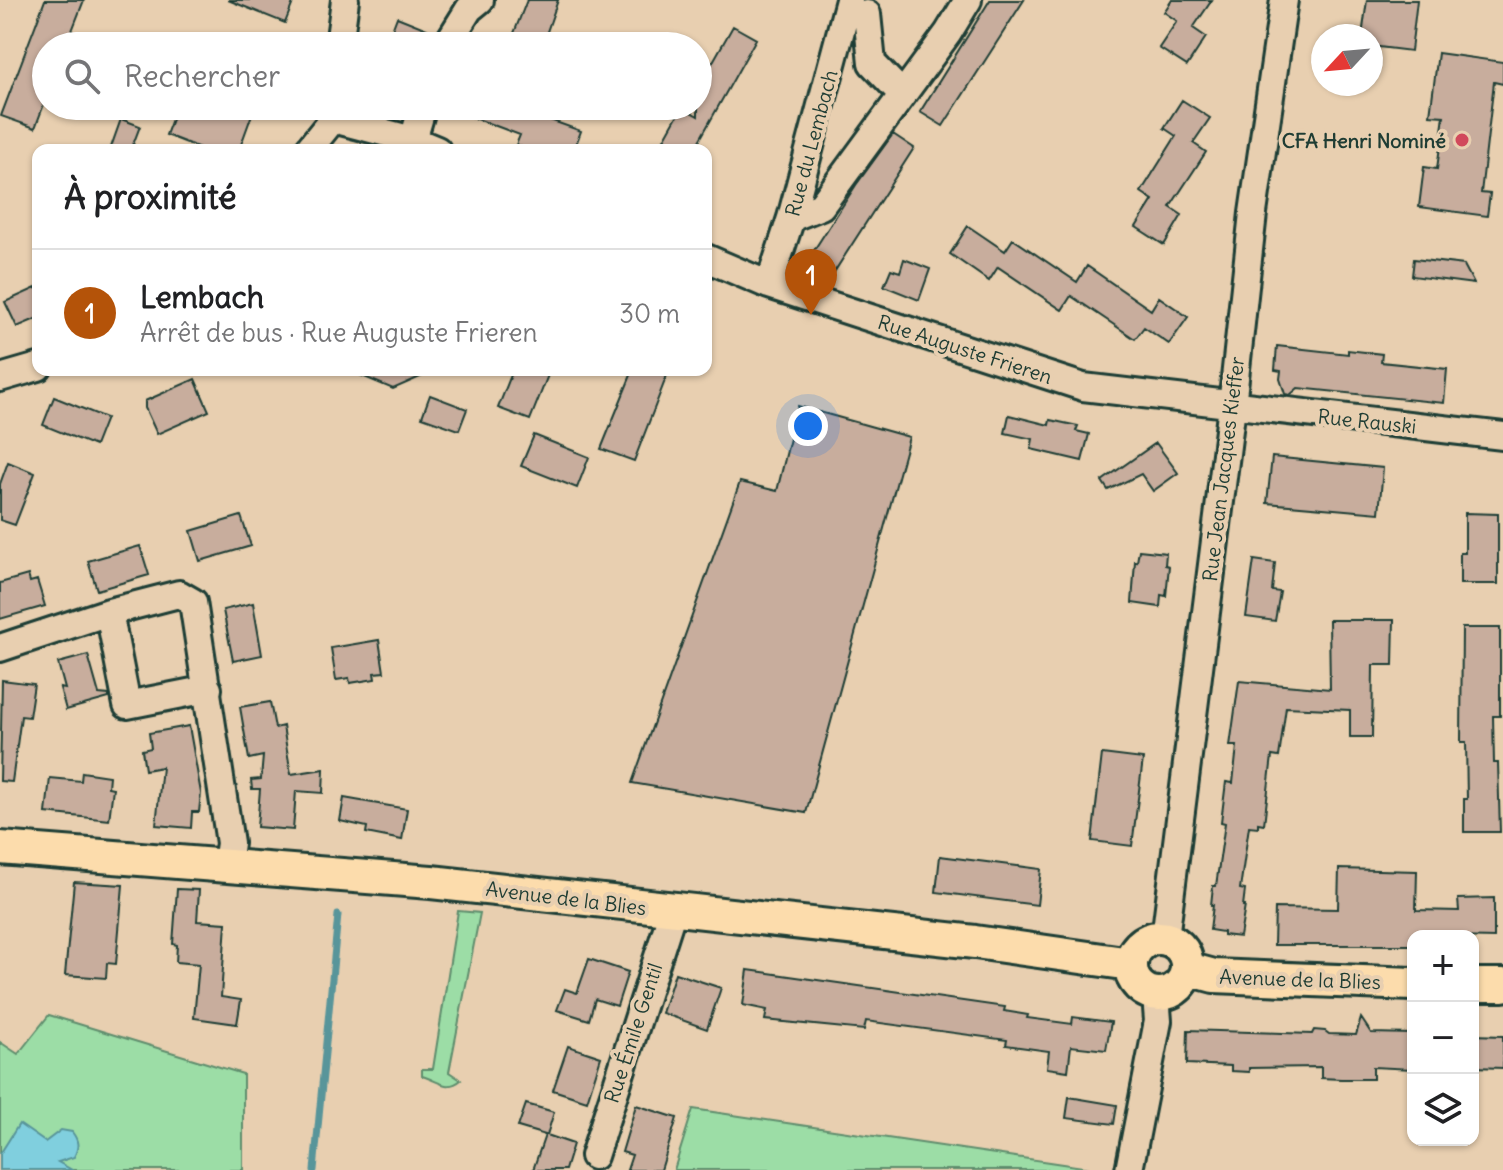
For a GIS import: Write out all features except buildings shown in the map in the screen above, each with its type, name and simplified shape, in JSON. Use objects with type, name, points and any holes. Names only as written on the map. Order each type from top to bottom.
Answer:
[{"type":"main road","name":"Avenue de la Blies","points":[[0,848],[431,882],[975,942],[1131,964]]},
{"type":"main road","points":[[1165,938],[1180,946],[1185,953],[1188,969],[1186,978],[1174,991],[1156,995],[1140,988],[1131,964],[1138,947],[1146,941],[1165,938]]},
{"type":"main road","name":"Avenue de la Blies","points":[[1188,969],[1214,976],[1407,984]]},
{"type":"main road","points":[[1479,985],[1503,985]]},
{"type":"street","points":[[341,32],[345,0]]},
{"type":"street","points":[[455,32],[469,9],[480,0]]},
{"type":"street","points":[[791,218],[821,206],[948,33],[968,0]]},
{"type":"street","name":"Rue Jean Jacques Kieffer","points":[[1165,938],[1232,406],[1253,213],[1284,0]]},
{"type":"street","points":[[860,6],[872,63],[902,94]]},
{"type":"street","name":"Rue du Lembach","points":[[769,285],[860,6]]},
{"type":"street","points":[[312,144],[328,120]]},
{"type":"street","points":[[355,120],[422,144]]},
{"type":"street","points":[[424,120],[425,144]]},
{"type":"street","name":"Rue Auguste Frieren","points":[[712,261],[769,285],[1083,387],[1232,406]]},
{"type":"street","points":[[0,378],[32,369]]},
{"type":"street","name":"Rue Rauski","points":[[1232,406],[1503,436]]},
{"type":"street","points":[[0,648],[109,612],[179,594],[193,602],[230,843],[227,864]]},
{"type":"street","points":[[109,612],[127,705],[208,689]]},
{"type":"street","name":"Rue Émile Gentil","points":[[594,1156],[673,910]]},
{"type":"street","points":[[1129,1170],[1158,1021],[1156,995]]},
{"type":"green space","points":[[458,911],[480,913],[449,1072],[461,1080],[446,1085],[422,1076],[422,1069],[433,1069]]},
{"type":"green space","points":[[49,1015],[243,1074],[243,1170],[0,1170],[0,1042],[18,1054]]},
{"type":"green space","points":[[693,1109],[1103,1170],[674,1170]]},
{"type":"water","points":[[19,1124],[45,1142],[61,1130],[72,1132],[78,1144],[74,1157],[58,1162],[72,1170],[0,1170],[0,1154]]},
{"type":"waterway","points":[[314,1170],[338,915]]},
{"type":"place","name":"CFA Henri Nominé","points":[[1462,140]]},
{"type":"place","name":"Lembach","points":[[811,315]]}]
